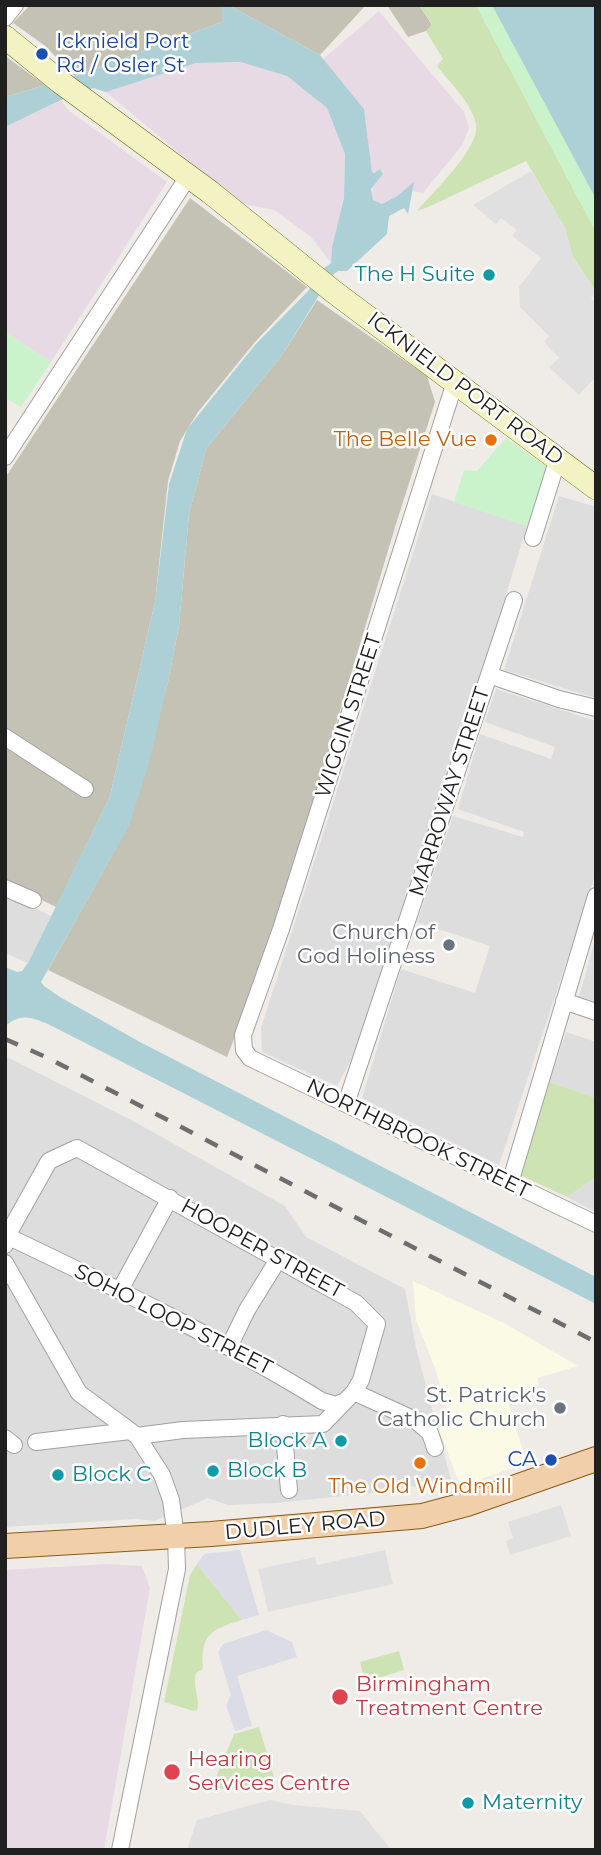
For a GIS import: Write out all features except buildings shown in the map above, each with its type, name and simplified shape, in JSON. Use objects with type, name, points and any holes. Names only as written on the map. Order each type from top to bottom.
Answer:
[{"type":"main road","points":[[5,37],[59,81],[188,177]]},
{"type":"main road","name":"ICKNIELD PORT ROAD","points":[[188,177],[334,292],[596,488]]},
{"type":"main road","name":"DUDLEY ROAD","points":[[5,1546],[176,1536],[422,1516],[467,1504],[596,1459]]},
{"type":"street","points":[[5,18],[15,5]]},
{"type":"street","points":[[5,457],[11,435],[188,177]]},
{"type":"street","name":"WIGGIN STREET","points":[[244,1050],[243,1035],[281,929],[456,382]]},
{"type":"street","points":[[533,538],[558,458]]},
{"type":"street","name":"MARROWAY STREET","points":[[346,1104],[514,600]]},
{"type":"street","points":[[489,675],[559,699],[596,708]]},
{"type":"street","points":[[5,737],[85,789]]},
{"type":"street","points":[[5,888],[33,900]]},
{"type":"street","points":[[510,1183],[596,896]]},
{"type":"street","points":[[564,1001],[596,1012]]},
{"type":"street","name":"NORTHBROOK STREET","points":[[244,1050],[250,1058],[596,1224]]},
{"type":"street","name":"HOOPER STREET","points":[[6,1240],[49,1161],[77,1148],[356,1303],[377,1324],[360,1380],[349,1397],[323,1424],[183,1430],[36,1442]]},
{"type":"street","points":[[120,1290],[170,1198]]},
{"type":"street","name":"SOHO LOOP STREET","points":[[6,1240],[120,1290],[269,1368],[322,1401],[336,1405],[349,1397]]},
{"type":"street","points":[[229,1348],[247,1310],[279,1258]]},
{"type":"street","points":[[5,1263],[79,1393],[133,1434],[162,1475],[171,1500],[177,1569],[120,1850]]},
{"type":"street","points":[[349,1397],[415,1420],[430,1433],[435,1448]]},
{"type":"street","points":[[283,1424],[289,1490]]},
{"type":"shaded area","points":[[30,5],[222,5],[222,22],[75,76],[44,45],[13,23]]},
{"type":"shaded area","points":[[228,5],[366,5],[320,55]]},
{"type":"shaded area","points":[[387,5],[419,5],[432,25],[426,31],[408,37]]},
{"type":"shaded area","points":[[379,11],[464,112],[469,128],[463,144],[423,193],[412,191],[413,183],[382,204],[376,203],[371,197],[374,184],[383,174],[380,169],[372,172],[364,109],[323,59]]},
{"type":"shaded area","points":[[5,56],[45,85],[5,97]]},
{"type":"shaded area","points":[[240,62],[287,76],[327,108],[345,154],[344,198],[332,247],[331,263],[311,237],[274,210],[239,203],[106,92],[196,63]]},
{"type":"shaded area","points":[[61,100],[68,110],[167,182],[51,362],[5,332],[5,127]]},
{"type":"shaded area","points":[[531,171],[565,228],[573,256],[596,292],[591,298],[596,304],[596,377],[579,395],[549,367],[559,358],[544,342],[549,336],[520,307],[519,287],[541,258],[512,236],[517,230],[501,218],[496,224],[473,205]]},
{"type":"shaded area","points":[[190,198],[307,287],[255,342],[198,412],[180,441],[168,481],[155,602],[110,796],[56,907],[5,882],[5,478]]},
{"type":"shaded area","points":[[317,300],[427,376],[435,402],[310,811],[249,1000],[227,1057],[48,970],[129,825],[168,682],[179,626],[189,514],[206,449],[282,355]]},
{"type":"shaded area","points":[[432,494],[527,526],[479,683],[357,1049],[337,1086],[262,1052],[261,1028]]},
{"type":"shaded area","points":[[559,496],[596,507],[596,698],[504,670]]},
{"type":"shaded area","points":[[496,689],[596,721],[596,873],[499,1165],[362,1098],[401,969],[475,993],[490,946],[417,922],[453,816],[523,837],[524,832],[458,809],[480,734],[551,759],[555,747],[485,722]]},
{"type":"shaded area","points":[[5,893],[51,916],[28,963],[5,953]]},
{"type":"shaded area","points":[[596,936],[596,1002],[579,997]]},
{"type":"shaded area","points":[[566,1032],[596,1042],[596,1098],[549,1082]]},
{"type":"shaded area","points":[[5,1056],[133,1121],[285,1206],[306,1237],[405,1289],[416,1348],[451,1480],[372,1493],[275,1503],[228,1505],[208,1498],[155,1521],[135,1519],[5,1527]]},
{"type":"shaded area","points":[[596,1177],[596,1212],[567,1197]]},
{"type":"shaded area","points":[[413,1281],[504,1323],[578,1366],[537,1378],[539,1385],[506,1396],[527,1463],[460,1486],[439,1429],[451,1424],[436,1371],[416,1320]]},
{"type":"shaded area","points":[[561,1505],[571,1536],[510,1555],[506,1541],[513,1538],[508,1522]]},
{"type":"shaded area","points":[[240,1550],[259,1615],[242,1620],[197,1564],[204,1554]]},
{"type":"shaded area","points":[[385,1550],[393,1584],[268,1612],[258,1569],[315,1557],[317,1565]]},
{"type":"shaded area","points":[[107,1564],[142,1566],[150,1588],[104,1850],[5,1850],[5,1570]]},
{"type":"shaded area","points":[[266,1630],[292,1642],[297,1657],[237,1676],[252,1726],[235,1731],[226,1705],[231,1695],[218,1652],[223,1644]]},
{"type":"shaded area","points":[[270,1800],[360,1811],[391,1850],[187,1850],[197,1820]]},
{"type":"green space","points":[[419,5],[476,5],[596,232],[596,292],[572,255],[565,228],[526,161],[417,211],[444,182],[476,134],[476,124],[465,100],[437,66],[443,59],[426,31],[432,24]]},
{"type":"green space","points":[[476,5],[596,5],[596,232]]},
{"type":"green space","points":[[5,332],[51,362],[21,407],[5,400]]},
{"type":"green space","points":[[506,438],[547,467],[527,526],[454,502],[464,470],[477,471]]},
{"type":"green space","points":[[549,1082],[596,1098],[596,1177],[567,1197],[520,1175]]},
{"type":"green space","points":[[197,1564],[242,1620],[215,1630],[206,1641],[203,1648],[203,1669],[196,1673],[195,1678],[198,1706],[194,1711],[164,1702],[190,1575]]},
{"type":"green space","points":[[399,1651],[404,1670],[365,1682],[360,1662]]},
{"type":"green space","points":[[259,1727],[274,1777],[231,1790],[212,1787],[234,1734]]},
{"type":"water","points":[[222,5],[228,5],[320,55],[364,109],[372,172],[380,169],[383,174],[371,189],[373,200],[382,204],[414,182],[408,214],[404,208],[389,216],[387,234],[347,271],[338,271],[331,276],[282,355],[206,449],[189,514],[179,626],[149,763],[129,826],[41,982],[60,997],[140,1042],[596,1277],[596,1304],[48,1024],[21,1018],[5,1026],[5,967],[17,972],[22,971],[28,963],[110,796],[155,602],[169,484],[187,429],[255,345],[308,291],[323,269],[331,263],[332,247],[344,198],[345,154],[327,108],[287,76],[240,62],[196,63],[106,92],[93,88],[5,127],[5,97],[75,76],[222,22]]},
{"type":"water","points":[[492,5],[596,5],[596,199]]},
{"type":"railway","points":[[5,1039],[48,1058],[596,1342]]},
{"type":"place","name":"Icknield Port Rd / Osler St","points":[[42,54]]},
{"type":"place","name":"The H Suite","points":[[489,275]]},
{"type":"place","name":"The Belle Vue","points":[[491,440]]},
{"type":"place","name":"Church of God Holiness","points":[[449,945]]},
{"type":"place","name":"St. Patrick's Catholic Church","points":[[560,1408]]},
{"type":"place","name":"Block A","points":[[341,1441]]},
{"type":"place","name":"CA","points":[[551,1460]]},
{"type":"place","name":"The Old Windmill","points":[[420,1463]]},
{"type":"place","name":"Block B","points":[[213,1471]]},
{"type":"place","name":"Block C","points":[[58,1475]]},
{"type":"place","name":"Birmingham Treatment Centre","points":[[340,1697]]},
{"type":"place","name":"Hearing Services Centre","points":[[172,1772]]},
{"type":"place","name":"Maternity","points":[[468,1803]]}]
